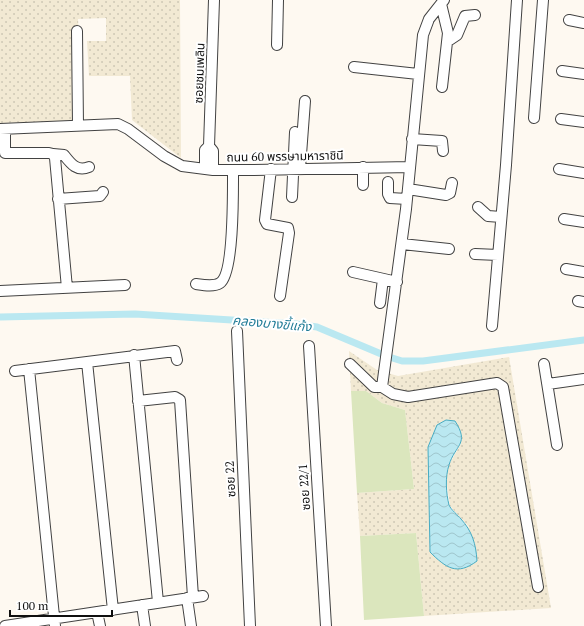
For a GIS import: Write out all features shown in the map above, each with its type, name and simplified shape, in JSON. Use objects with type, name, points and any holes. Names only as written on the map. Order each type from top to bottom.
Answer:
[{"type":"street","name":"ซอยชมเพลิน","points":[[209,169],[213,151],[209,146],[214,0]]},
{"type":"street","points":[[277,45],[278,0]]},
{"type":"street","points":[[492,326],[502,218],[517,0]]},
{"type":"street","points":[[534,118],[543,0]]},
{"type":"street","points":[[442,87],[448,41],[443,2]]},
{"type":"street","points":[[382,387],[385,355],[402,244],[423,35],[429,19],[443,2]]},
{"type":"street","points":[[448,41],[457,36],[465,16],[474,15]]},
{"type":"street","points":[[569,20],[584,23]]},
{"type":"street","points":[[77,31],[78,126]]},
{"type":"street","points":[[354,67],[418,74]]},
{"type":"street","points":[[562,71],[584,74]]},
{"type":"street","points":[[292,197],[305,101]]},
{"type":"street","points":[[561,119],[584,122]]},
{"type":"street","name":"ถนน 60 พรรษามหาราชินี","points":[[2,129],[118,124],[128,129],[175,164],[209,169],[233,170],[410,167]]},
{"type":"street","points":[[2,129],[5,153],[64,154],[72,165],[78,168],[89,167]]},
{"type":"street","points":[[295,132],[297,168]]},
{"type":"street","points":[[412,139],[442,141],[443,151]]},
{"type":"street","points":[[53,154],[55,158],[67,288]]},
{"type":"street","points":[[363,167],[363,185]]},
{"type":"street","points":[[271,169],[265,220],[267,224],[288,228],[289,233],[280,296]]},
{"type":"street","points":[[559,169],[584,173]]},
{"type":"street","points":[[196,284],[220,284],[226,275],[230,258],[233,170]]},
{"type":"street","points":[[388,182],[388,194],[390,198],[407,194],[446,195],[450,193],[452,183]]},
{"type":"street","points":[[58,199],[100,196],[103,192]]},
{"type":"street","points":[[478,207],[488,216],[502,218]]},
{"type":"street","points":[[564,219],[584,222]]},
{"type":"street","points":[[402,244],[450,249]]},
{"type":"street","points":[[475,254],[498,255]]},
{"type":"street","points":[[566,269],[584,272]]},
{"type":"street","points":[[353,272],[397,282]]},
{"type":"street","points":[[380,303],[383,279]]},
{"type":"street","points":[[0,291],[125,285]]},
{"type":"street","name":"ซอย 22","points":[[237,331],[250,626]]},
{"type":"street","name":"ซอย 22/1","points":[[309,346],[326,626]]},
{"type":"street","points":[[15,371],[176,351],[177,360]]},
{"type":"street","points":[[134,356],[158,602]]},
{"type":"street","points":[[87,362],[113,610]]},
{"type":"street","points":[[350,364],[374,387],[382,387],[394,394],[408,397],[497,383],[503,387],[538,588]]},
{"type":"street","points":[[544,364],[557,445]]},
{"type":"street","points":[[29,369],[54,622]]},
{"type":"street","points":[[548,384],[584,379]]},
{"type":"street","points":[[138,401],[176,397],[180,400],[194,597],[191,626]]},
{"type":"street","points":[[5,626],[22,623],[54,622],[97,612],[194,597]]},
{"type":"street","points":[[142,605],[145,626]]},
{"type":"street","points":[[97,612],[100,626]]},
{"type":"shaded area","points":[[0,0],[180,0],[181,158],[132,120],[130,76],[89,76],[87,41],[106,41],[106,18],[78,19],[84,121],[0,123]]},
{"type":"shaded area","points":[[349,351],[377,370],[398,376],[509,357],[551,608],[424,616],[416,533],[360,536],[357,493],[414,489],[405,410],[382,403],[366,391],[351,391]],"holes":[[[461,444],[449,464],[446,478],[450,506],[469,527],[430,552],[428,447]]]},
{"type":"green space","points":[[351,391],[366,391],[382,403],[405,410],[414,489],[357,493]]},
{"type":"green space","points":[[416,533],[424,616],[364,620],[360,536]]},
{"type":"water","points":[[446,420],[455,421],[461,435],[460,444],[449,465],[447,475],[446,485],[449,505],[451,509],[460,517],[471,533],[476,549],[477,561],[470,566],[458,569],[447,566],[430,552],[428,447],[437,425]]},
{"type":"waterway","name":"คลองบางขี้แก้ง","points":[[0,317],[135,314],[296,324],[317,327],[386,356],[402,361],[423,361],[584,340]]}]
